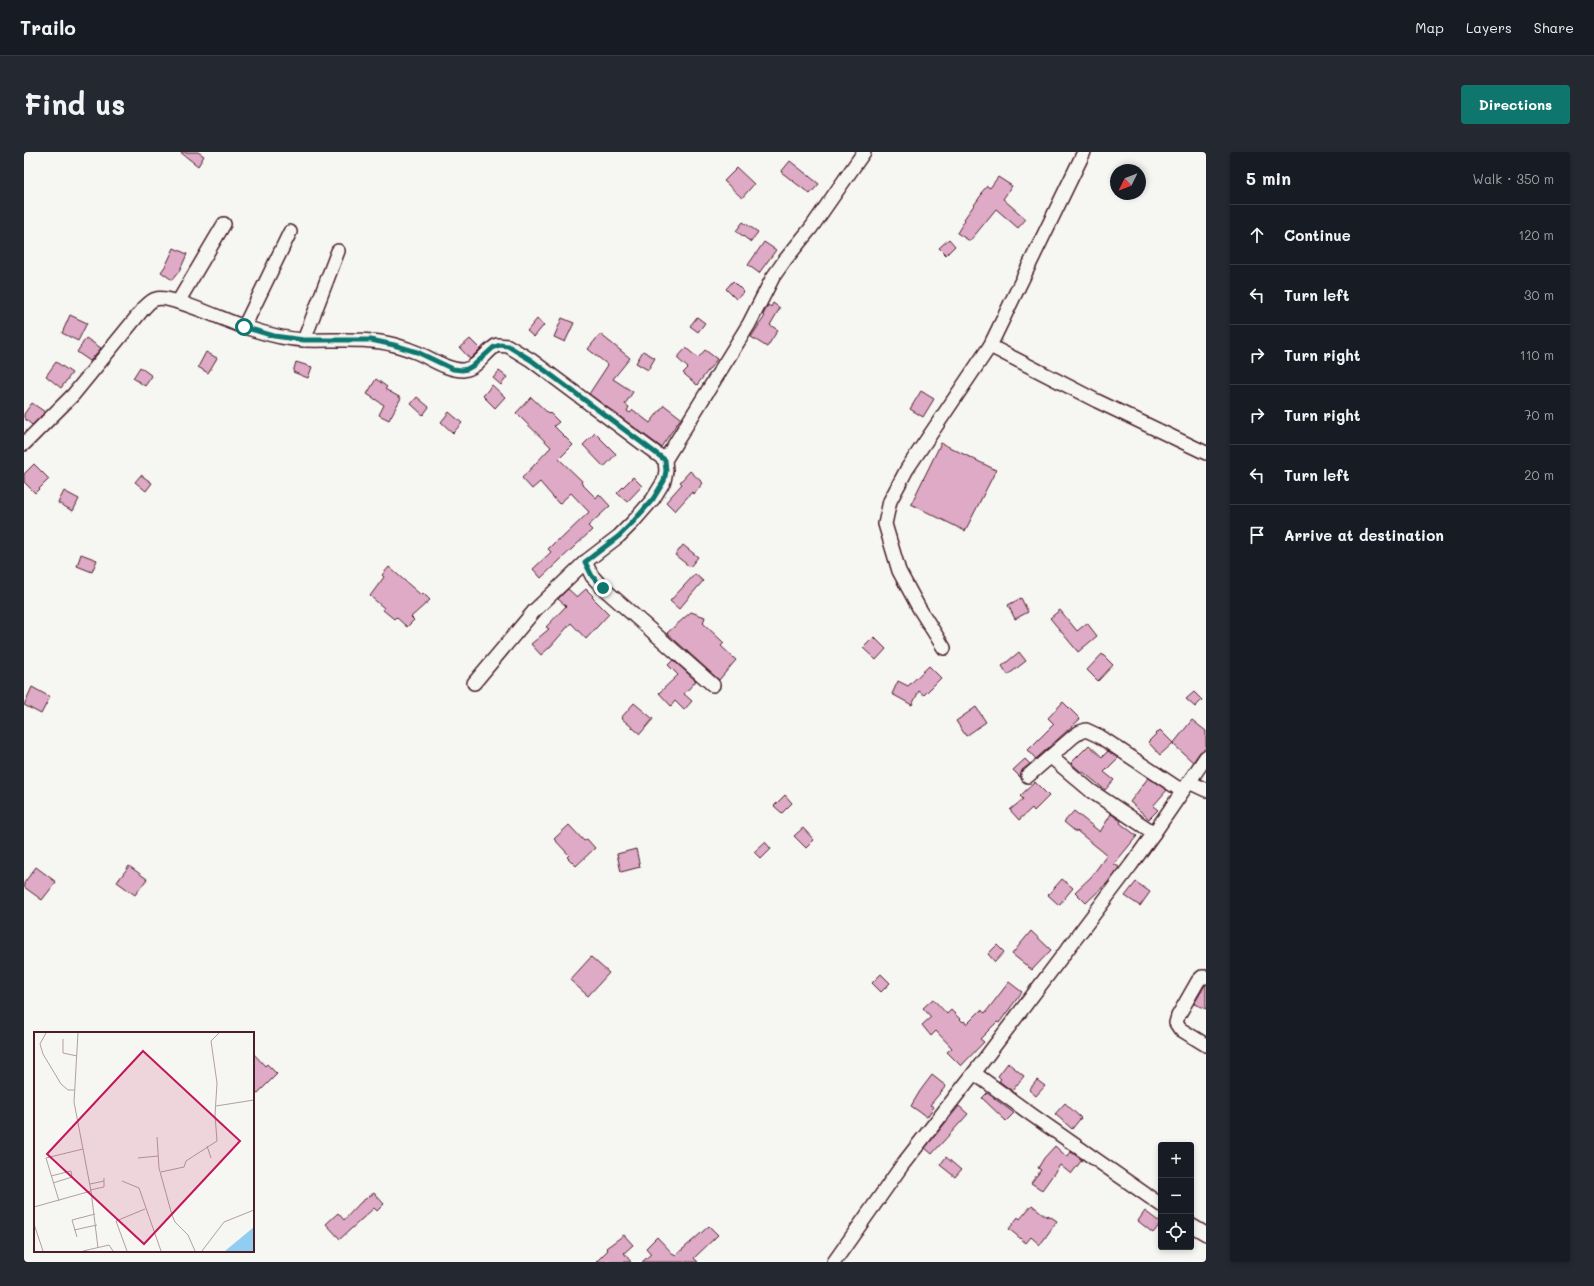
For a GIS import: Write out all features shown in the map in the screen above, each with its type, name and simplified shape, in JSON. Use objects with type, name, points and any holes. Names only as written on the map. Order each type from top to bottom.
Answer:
[{"type":"street","points":[[474,683],[535,610],[585,562],[619,536],[653,499],[664,481],[666,471],[665,460],[749,324],[773,277],[811,228],[864,152]]},
{"type":"street","points":[[944,648],[919,608],[899,571],[885,524],[890,501],[906,469],[990,346],[1084,152]]},
{"type":"street","points":[[178,302],[224,224]]},
{"type":"street","points":[[244,327],[290,232]]},
{"type":"street","points":[[304,340],[338,250]]},
{"type":"street","points":[[24,444],[73,395],[147,304],[156,298],[178,302],[244,327],[274,336],[304,340],[371,340],[394,345],[417,352],[453,369],[467,369],[474,365],[497,345],[508,346],[537,364],[665,460]]},
{"type":"street","points":[[990,346],[1097,401],[1206,453]]},
{"type":"street","points":[[585,562],[592,576],[603,588],[713,685]]},
{"type":"street","points":[[1028,776],[1074,736],[1086,730],[1185,786],[1206,790]]},
{"type":"street","points":[[1051,757],[1091,791],[1154,833]]},
{"type":"street","points":[[834,1262],[903,1164],[974,1073],[1154,833],[1206,757]]},
{"type":"street","points":[[1206,977],[1202,977],[1198,981],[1178,1016],[1176,1023],[1180,1029],[1206,1045]]},
{"type":"street","points":[[974,1073],[1158,1203]]},
{"type":"street","points":[[1194,1227],[1206,1234]]},
{"type":"building","points":[[180,152],[198,152],[204,156],[198,166]]},
{"type":"building","points":[[790,161],[819,184],[810,194],[781,172]]},
{"type":"building","points":[[737,168],[754,184],[742,198],[724,181]]},
{"type":"building","points":[[998,177],[1012,186],[1003,199],[1026,219],[1018,228],[996,209],[970,241],[957,233],[965,220],[964,219],[982,194],[981,193],[987,186],[990,188]]},
{"type":"building","points":[[743,222],[758,232],[751,242],[736,231]]},
{"type":"building","points":[[949,239],[955,246],[946,255],[939,248]]},
{"type":"building","points":[[764,242],[776,250],[759,273],[748,265]]},
{"type":"building","points":[[174,248],[187,254],[180,270],[172,280],[161,272]]},
{"type":"building","points":[[733,281],[744,292],[736,299],[726,289]]},
{"type":"building","points":[[773,303],[780,308],[770,325],[778,330],[767,347],[751,337],[765,316],[763,315],[768,305],[771,307]]},
{"type":"building","points":[[70,315],[87,323],[78,341],[62,333]]},
{"type":"building","points":[[697,317],[705,323],[698,332],[690,326]]},
{"type":"building","points":[[562,318],[574,323],[565,342],[554,337]]},
{"type":"building","points":[[537,319],[544,325],[534,337],[527,331]]},
{"type":"building","points":[[600,334],[630,358],[613,379],[633,392],[625,404],[629,407],[627,411],[630,413],[633,410],[650,423],[664,405],[681,418],[661,447],[589,394],[608,365],[588,349]]},
{"type":"building","points":[[86,338],[101,348],[90,361],[77,352]]},
{"type":"building","points":[[470,339],[480,349],[470,359],[460,348]]},
{"type":"building","points":[[686,348],[698,358],[705,350],[717,359],[697,385],[683,373],[688,368],[677,358]]},
{"type":"building","points":[[643,351],[655,358],[648,370],[636,363]]},
{"type":"building","points":[[206,352],[217,358],[208,373],[198,367]]},
{"type":"building","points":[[56,362],[72,373],[61,388],[46,376]]},
{"type":"building","points":[[296,362],[312,367],[308,378],[293,372]]},
{"type":"building","points":[[140,367],[152,376],[145,386],[133,378]]},
{"type":"building","points":[[499,371],[507,377],[501,385],[493,378]]},
{"type":"building","points":[[376,379],[387,387],[385,389],[401,398],[389,420],[379,415],[384,405],[367,394]]},
{"type":"building","points":[[492,385],[505,397],[495,408],[483,396]]},
{"type":"building","points":[[921,391],[934,399],[923,417],[910,409]]},
{"type":"building","points":[[417,397],[429,407],[423,415],[411,404]]},
{"type":"building","points":[[531,397],[559,422],[554,426],[573,445],[559,459],[582,481],[581,483],[596,498],[599,494],[610,506],[588,526],[592,530],[541,578],[533,569],[551,552],[548,549],[558,539],[560,540],[589,512],[571,493],[559,504],[540,482],[532,489],[522,478],[551,447],[516,413]]},
{"type":"building","points":[[32,403],[45,412],[32,425],[24,418],[24,414]]},
{"type":"building","points":[[449,412],[462,423],[453,433],[441,422]]},
{"type":"building","points":[[595,433],[616,454],[604,467],[583,445]]},
{"type":"building","points":[[941,443],[996,470],[965,531],[911,504]]},
{"type":"building","points":[[34,464],[49,479],[35,493],[24,482],[24,474]]},
{"type":"building","points":[[690,471],[703,483],[694,494],[692,492],[675,511],[666,502],[682,484],[680,482]]},
{"type":"building","points":[[141,475],[152,483],[146,491],[135,482]]},
{"type":"building","points":[[633,477],[642,486],[627,502],[617,493]]},
{"type":"building","points":[[64,491],[79,499],[73,511],[58,503]]},
{"type":"building","points":[[683,545],[698,557],[690,567],[675,555]]},
{"type":"building","points":[[81,554],[97,560],[92,572],[77,566]]},
{"type":"building","points":[[389,567],[421,595],[423,593],[430,600],[411,617],[414,620],[407,627],[396,617],[394,619],[383,610],[384,608],[370,596],[384,577],[382,575]]},
{"type":"building","points":[[695,574],[703,581],[679,609],[670,601]]},
{"type":"building","points":[[568,589],[577,597],[586,589],[609,614],[586,639],[571,623],[541,655],[531,644],[549,629],[546,627],[566,606],[558,599]]},
{"type":"building","points":[[1021,598],[1028,612],[1015,619],[1008,605]]},
{"type":"building","points":[[1060,610],[1077,631],[1087,623],[1097,636],[1078,652],[1050,618]]},
{"type":"building","points":[[691,612],[705,617],[703,623],[724,643],[721,646],[736,660],[719,680],[667,633]]},
{"type":"building","points":[[874,637],[886,649],[876,660],[863,648]]},
{"type":"building","points":[[1019,652],[1026,661],[1008,675],[1002,666]]},
{"type":"building","points":[[1102,654],[1113,665],[1098,681],[1087,670]]},
{"type":"building","points":[[673,660],[696,681],[684,694],[692,701],[684,710],[675,701],[671,706],[659,693],[678,675],[668,665]]},
{"type":"building","points":[[929,666],[941,678],[924,695],[919,691],[912,705],[892,694],[898,681],[908,686]]},
{"type":"building","points":[[32,687],[50,697],[41,714],[24,705]]},
{"type":"building","points":[[1194,692],[1202,700],[1195,707],[1186,699]]},
{"type":"building","points":[[1063,702],[1080,719],[1036,759],[1028,750],[1054,724],[1048,718]]},
{"type":"building","points":[[634,703],[653,719],[640,734],[621,718]]},
{"type":"building","points":[[976,707],[986,722],[966,736],[956,721]]},
{"type":"building","points":[[1192,720],[1206,731],[1206,749],[1200,752],[1193,762],[1173,744]]},
{"type":"building","points":[[1160,730],[1173,743],[1160,755],[1148,742]]},
{"type":"building","points":[[1089,745],[1102,757],[1108,751],[1118,758],[1104,772],[1114,780],[1105,790],[1071,763]]},
{"type":"building","points":[[1025,759],[1030,764],[1022,770],[1020,777],[1013,770]]},
{"type":"building","points":[[1148,778],[1167,790],[1153,806],[1158,810],[1149,819],[1130,802]]},
{"type":"building","points":[[1035,782],[1049,796],[1034,811],[1032,808],[1019,820],[1010,810],[1023,799],[1020,796]]},
{"type":"building","points":[[785,795],[792,803],[782,813],[774,806]]},
{"type":"building","points":[[1074,811],[1100,832],[1111,814],[1137,836],[1114,864],[1119,867],[1107,883],[1086,903],[1075,892],[1091,877],[1107,855],[1064,822]]},
{"type":"building","points":[[569,825],[584,841],[587,839],[595,848],[576,866],[567,857],[569,855],[554,839]]},
{"type":"building","points":[[803,828],[814,840],[806,848],[794,836]]},
{"type":"building","points":[[765,842],[771,849],[761,859],[754,852]]},
{"type":"building","points":[[636,849],[640,867],[621,872],[617,854]]},
{"type":"building","points":[[129,866],[147,879],[135,895],[117,882]]},
{"type":"building","points":[[36,867],[56,882],[42,900],[24,887],[24,883]]},
{"type":"building","points":[[1062,879],[1073,888],[1059,905],[1048,895]]},
{"type":"building","points":[[1136,882],[1150,892],[1140,906],[1125,896]]},
{"type":"building","points":[[1031,931],[1051,950],[1032,970],[1012,954]]},
{"type":"building","points":[[997,945],[1004,952],[995,962],[988,954]]},
{"type":"building","points":[[591,957],[609,973],[588,996],[570,980]]},
{"type":"building","points":[[881,974],[890,983],[881,992],[872,983]]},
{"type":"building","points":[[1009,982],[1022,992],[999,1023],[997,1022],[980,1039],[984,1042],[961,1066],[947,1052],[952,1048],[936,1031],[931,1036],[922,1025],[931,1017],[923,1008],[933,999],[947,1014],[951,1010],[967,1024],[981,1010],[985,1013]]},
{"type":"building","points":[[1206,985],[1206,1009],[1194,1004]]},
{"type":"building","points":[[254,1054],[265,1066],[267,1064],[277,1074],[254,1097]]},
{"type":"building","points":[[1008,1063],[1024,1076],[1012,1091],[999,1081],[1001,1079],[998,1076]]},
{"type":"building","points":[[932,1075],[946,1086],[930,1105],[934,1107],[927,1117],[911,1106]]},
{"type":"building","points":[[1037,1080],[1045,1086],[1036,1096],[1029,1090]]},
{"type":"building","points":[[987,1093],[1014,1113],[1006,1121],[982,1098]]},
{"type":"building","points":[[1065,1103],[1081,1118],[1072,1129],[1055,1114]]},
{"type":"building","points":[[959,1106],[968,1114],[932,1154],[925,1148]]},
{"type":"building","points":[[1055,1146],[1067,1157],[1071,1152],[1082,1160],[1071,1174],[1060,1165],[1042,1190],[1031,1183],[1041,1170],[1038,1168],[1044,1158]]},
{"type":"building","points":[[946,1157],[961,1170],[955,1177],[940,1165]]},
{"type":"building","points":[[374,1193],[384,1204],[377,1211],[374,1208],[340,1239],[326,1224],[338,1213],[344,1220],[361,1202]]},
{"type":"building","points":[[1032,1205],[1047,1217],[1048,1215],[1057,1221],[1040,1245],[1031,1237],[1026,1243],[1009,1229],[1018,1217],[1020,1219]]},
{"type":"building","points":[[1145,1211],[1158,1221],[1158,1227],[1153,1233],[1138,1221]]},
{"type":"building","points":[[709,1226],[718,1235],[694,1258],[698,1262],[642,1262],[651,1254],[646,1248],[657,1237],[675,1256]]},
{"type":"building","points":[[624,1235],[633,1245],[624,1253],[631,1262],[596,1262],[608,1250],[606,1248]]},
{"type":"route","points":[[244,327],[274,336],[304,340],[371,340],[417,352],[453,369],[467,369],[474,365],[497,345],[508,346],[531,360],[665,460],[666,475],[653,499],[619,536],[585,562],[592,576],[603,588]]}]
